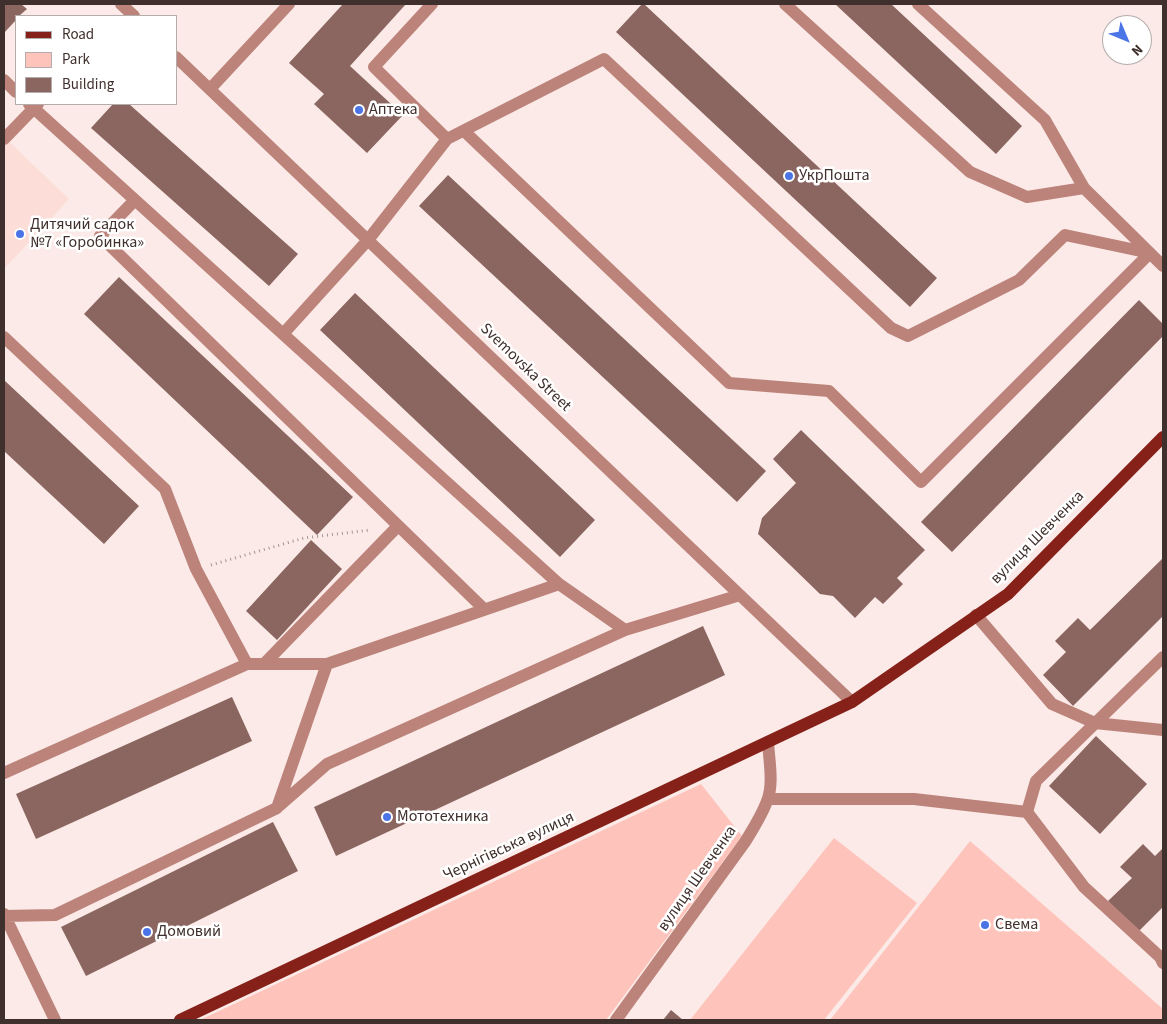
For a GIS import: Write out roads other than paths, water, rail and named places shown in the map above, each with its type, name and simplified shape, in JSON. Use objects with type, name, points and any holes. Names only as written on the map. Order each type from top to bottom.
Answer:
[{"type":"main road","name":"вулиця Шевченка","points":[[852,702],[1008,594],[1163,437]]},
{"type":"main road","name":"Чернігівська вулиця","points":[[180,1020],[852,702]]},
{"type":"street","points":[[210,89],[289,4]]},
{"type":"street","points":[[432,4],[374,67],[448,139]]},
{"type":"street","points":[[785,4],[970,172],[1027,197],[1084,188]]},
{"type":"street","points":[[918,4],[1045,120],[1084,188],[1163,266]]},
{"type":"street","name":"Svemovska Street","points":[[178,59],[852,702]]},
{"type":"street","points":[[284,334],[368,240],[448,139],[604,59],[891,328],[908,336],[1019,280],[1065,235],[1150,253]]},
{"type":"street","points":[[4,80],[15,91]]},
{"type":"street","points":[[4,140],[33,105],[135,200],[559,584],[624,630]]},
{"type":"street","points":[[464,130],[730,383],[829,391],[921,482],[1150,253]]},
{"type":"street","points":[[135,200],[100,236],[484,609]]},
{"type":"street","points":[[4,337],[165,489],[196,569],[247,664]]},
{"type":"street","points":[[265,664],[398,526]]},
{"type":"street","points":[[4,773],[247,664],[327,664],[559,584]]},
{"type":"street","points":[[55,1020],[4,915],[56,915],[277,808],[327,764],[624,630],[740,595]]},
{"type":"street","points":[[976,615],[1052,704],[1095,723],[1163,730]]},
{"type":"street","points":[[1026,812],[1036,781],[1163,656]]},
{"type":"street","points":[[277,808],[327,664]]},
{"type":"street","name":"вулиця Шевченка","points":[[616,1020],[745,842],[768,799],[770,777],[768,742]]},
{"type":"street","points":[[768,799],[914,799],[1026,812],[1084,887],[1160,957],[1163,963]]},
{"type":"place","name":"Аптека","points":[[359,110]]},
{"type":"place","name":"УкрПошта","points":[[789,176]]},
{"type":"place","name":"Дитячий садок №7 «Горобинка»","points":[[20,234]]},
{"type":"place","name":"Мототехника","points":[[387,817]]},
{"type":"place","name":"Свема","points":[[985,925]]},
{"type":"place","name":"Домовий","points":[[147,932]]}]
